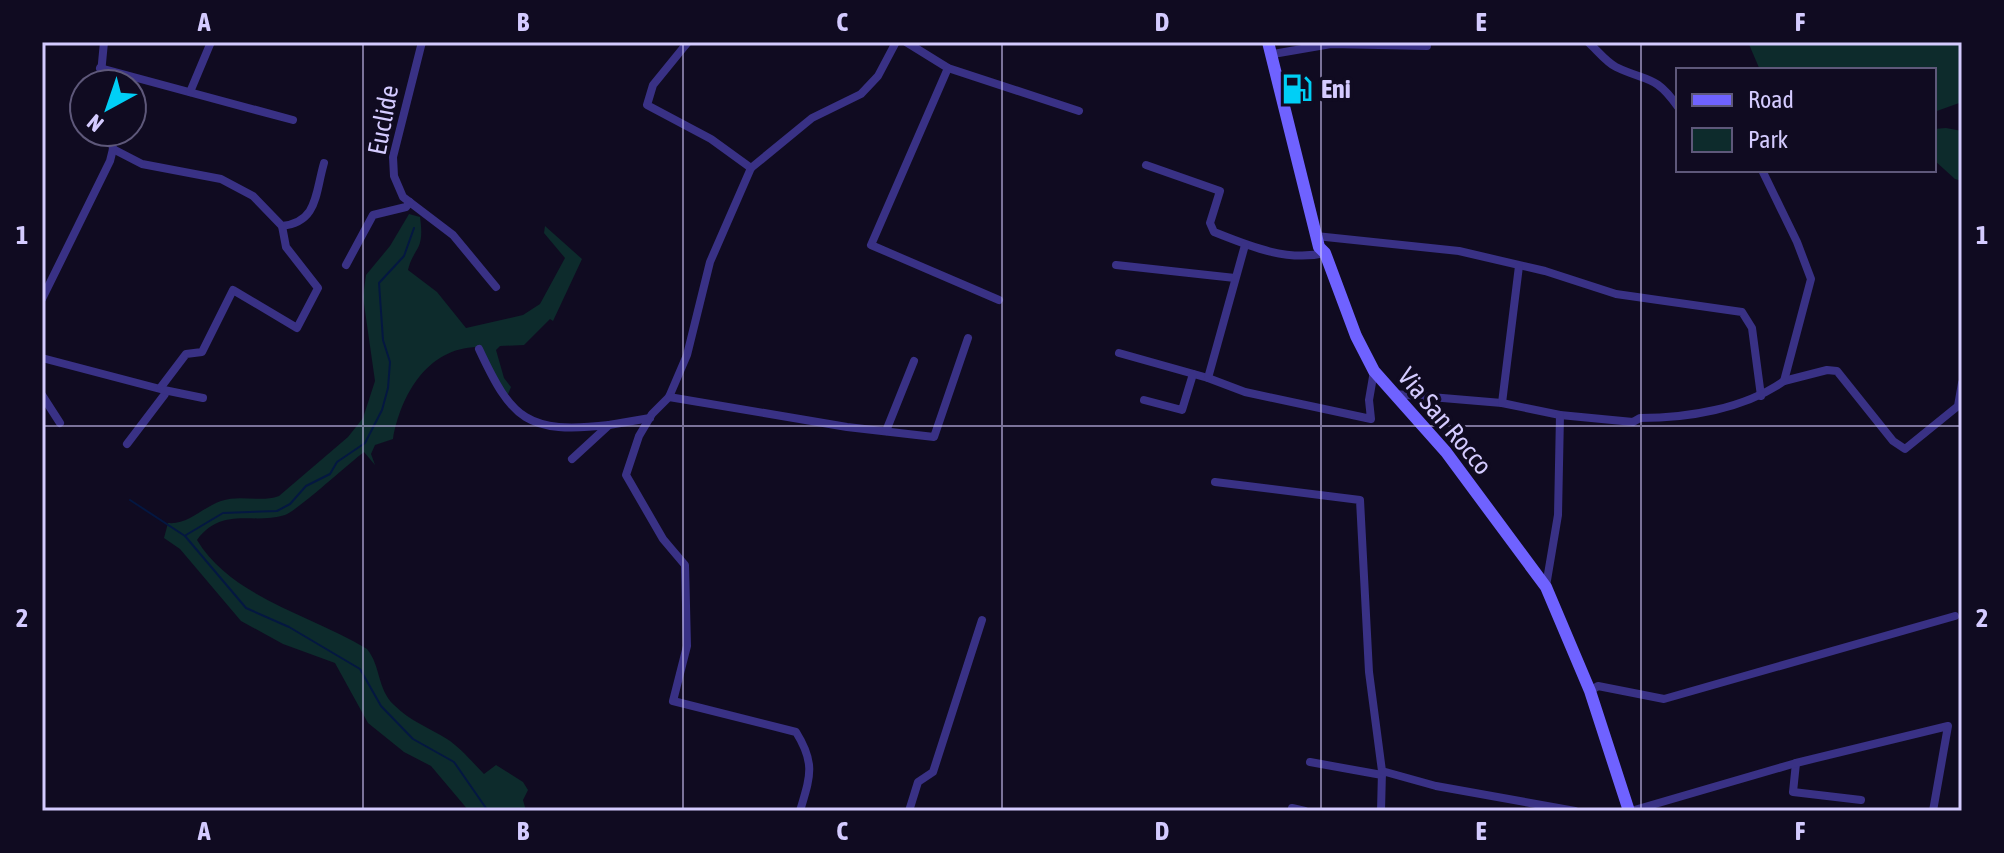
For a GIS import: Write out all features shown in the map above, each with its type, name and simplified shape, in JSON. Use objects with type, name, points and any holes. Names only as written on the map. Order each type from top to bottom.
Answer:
[{"type":"street","points":[[100,68],[104,42]]},
{"type":"street","points":[[190,92],[211,42]]},
{"type":"street","name":"Euclide","points":[[410,202],[403,197],[394,176],[393,157],[422,42]]},
{"type":"street","points":[[688,42],[653,85],[647,105],[711,139],[751,168]]},
{"type":"street","points":[[800,811],[812,772],[805,747],[796,732],[673,701],[687,646],[685,565],[663,539],[626,475],[650,418],[669,397],[687,355],[710,262],[751,168],[812,118],[861,94],[878,76],[896,42]]},
{"type":"street","points":[[906,42],[948,68],[1079,111]]},
{"type":"street","points":[[1588,42],[1619,69],[1651,79],[1667,91],[1676,104]]},
{"type":"street","points":[[1270,48],[1331,44],[1427,46]]},
{"type":"street","name":"Via San Rocco","points":[[1270,48],[1316,236],[1356,336],[1374,371],[1446,452],[1546,587],[1590,691],[1630,811]]},
{"type":"street","points":[[948,68],[871,245],[999,300]]},
{"type":"street","points":[[148,81],[293,120]]},
{"type":"street","points":[[42,299],[113,149],[142,164],[221,179],[253,196],[282,226],[283,242],[318,288],[297,328],[233,290],[202,352],[186,354],[163,389],[165,394],[127,444]]},
{"type":"street","points":[[282,226],[299,224],[308,216],[324,163]]},
{"type":"street","points":[[1146,165],[1220,191],[1211,228],[1245,245],[1303,257],[1325,253]]},
{"type":"street","points":[[1763,172],[1811,279],[1784,381]]},
{"type":"street","points":[[346,265],[373,215],[406,207],[410,202],[453,235],[496,287]]},
{"type":"street","points":[[1316,236],[1459,251],[1616,294],[1742,312],[1752,328],[1761,396]]},
{"type":"street","points":[[1208,378],[1245,245]]},
{"type":"street","points":[[1116,265],[1235,278]]},
{"type":"street","points":[[1502,403],[1519,266]]},
{"type":"street","points":[[669,397],[934,437],[968,338]]},
{"type":"street","points":[[479,349],[498,389],[528,420],[578,429],[650,418]]},
{"type":"street","points":[[1119,353],[1208,378],[1245,392],[1371,419],[1369,400],[1374,371]]},
{"type":"street","points":[[42,358],[69,368],[203,398]]},
{"type":"street","points":[[886,431],[914,361]]},
{"type":"street","points":[[1394,394],[1502,403],[1560,415],[1633,422],[1640,418],[1740,405],[1784,381],[1827,370],[1837,371],[1893,441],[1905,449],[1958,406],[1962,383]]},
{"type":"street","points":[[1144,400],[1182,410],[1193,374]]},
{"type":"street","points":[[42,395],[60,423]]},
{"type":"street","points":[[1546,587],[1558,515],[1560,415]]},
{"type":"street","points":[[572,459],[609,425]]},
{"type":"street","points":[[1215,482],[1360,500],[1369,672],[1382,773],[1381,811]]},
{"type":"street","points":[[1590,691],[1598,686],[1610,687],[1664,699],[1955,616]]},
{"type":"street","points":[[909,811],[918,782],[933,772],[982,620]]},
{"type":"street","points":[[1630,811],[1796,763],[1948,726],[1933,811]]},
{"type":"street","points":[[1310,762],[1575,811]]},
{"type":"street","points":[[1796,763],[1793,792],[1861,800]]},
{"type":"street","points":[[1292,808],[1305,811]]},
{"type":"green space","points":[[1748,42],[1962,42],[1962,102],[1936,111],[1936,68],[1759,68]]},
{"type":"green space","points":[[1936,129],[1962,131],[1962,181],[1955,179],[1936,162]]},
{"type":"green space","points":[[409,214],[420,217],[421,237],[408,270],[437,292],[466,328],[523,315],[540,304],[565,258],[544,233],[545,226],[582,259],[553,321],[550,319],[524,345],[500,346],[496,350],[504,378],[511,387],[506,399],[477,347],[444,355],[420,376],[410,390],[393,439],[375,445],[371,454],[375,465],[364,452],[285,515],[217,523],[197,540],[212,560],[252,591],[367,649],[385,692],[394,705],[452,743],[484,774],[496,765],[523,782],[528,790],[523,800],[526,811],[469,811],[431,766],[404,752],[368,723],[335,663],[283,644],[241,621],[180,549],[164,538],[168,523],[189,518],[221,501],[279,496],[348,437],[363,418],[375,381],[363,297],[366,275],[390,246]]},
{"type":"waterway","points":[[186,535],[223,513],[277,511],[290,504],[306,486],[330,474],[337,462],[365,443],[382,410],[388,388],[390,362],[383,340],[379,283],[404,256],[414,228]]},
{"type":"waterway","points":[[130,500],[185,536],[246,608],[289,627],[360,669],[381,706],[413,739],[454,762],[488,811]]},
{"type":"place","name":"Eni","points":[[1297,89]]}]
